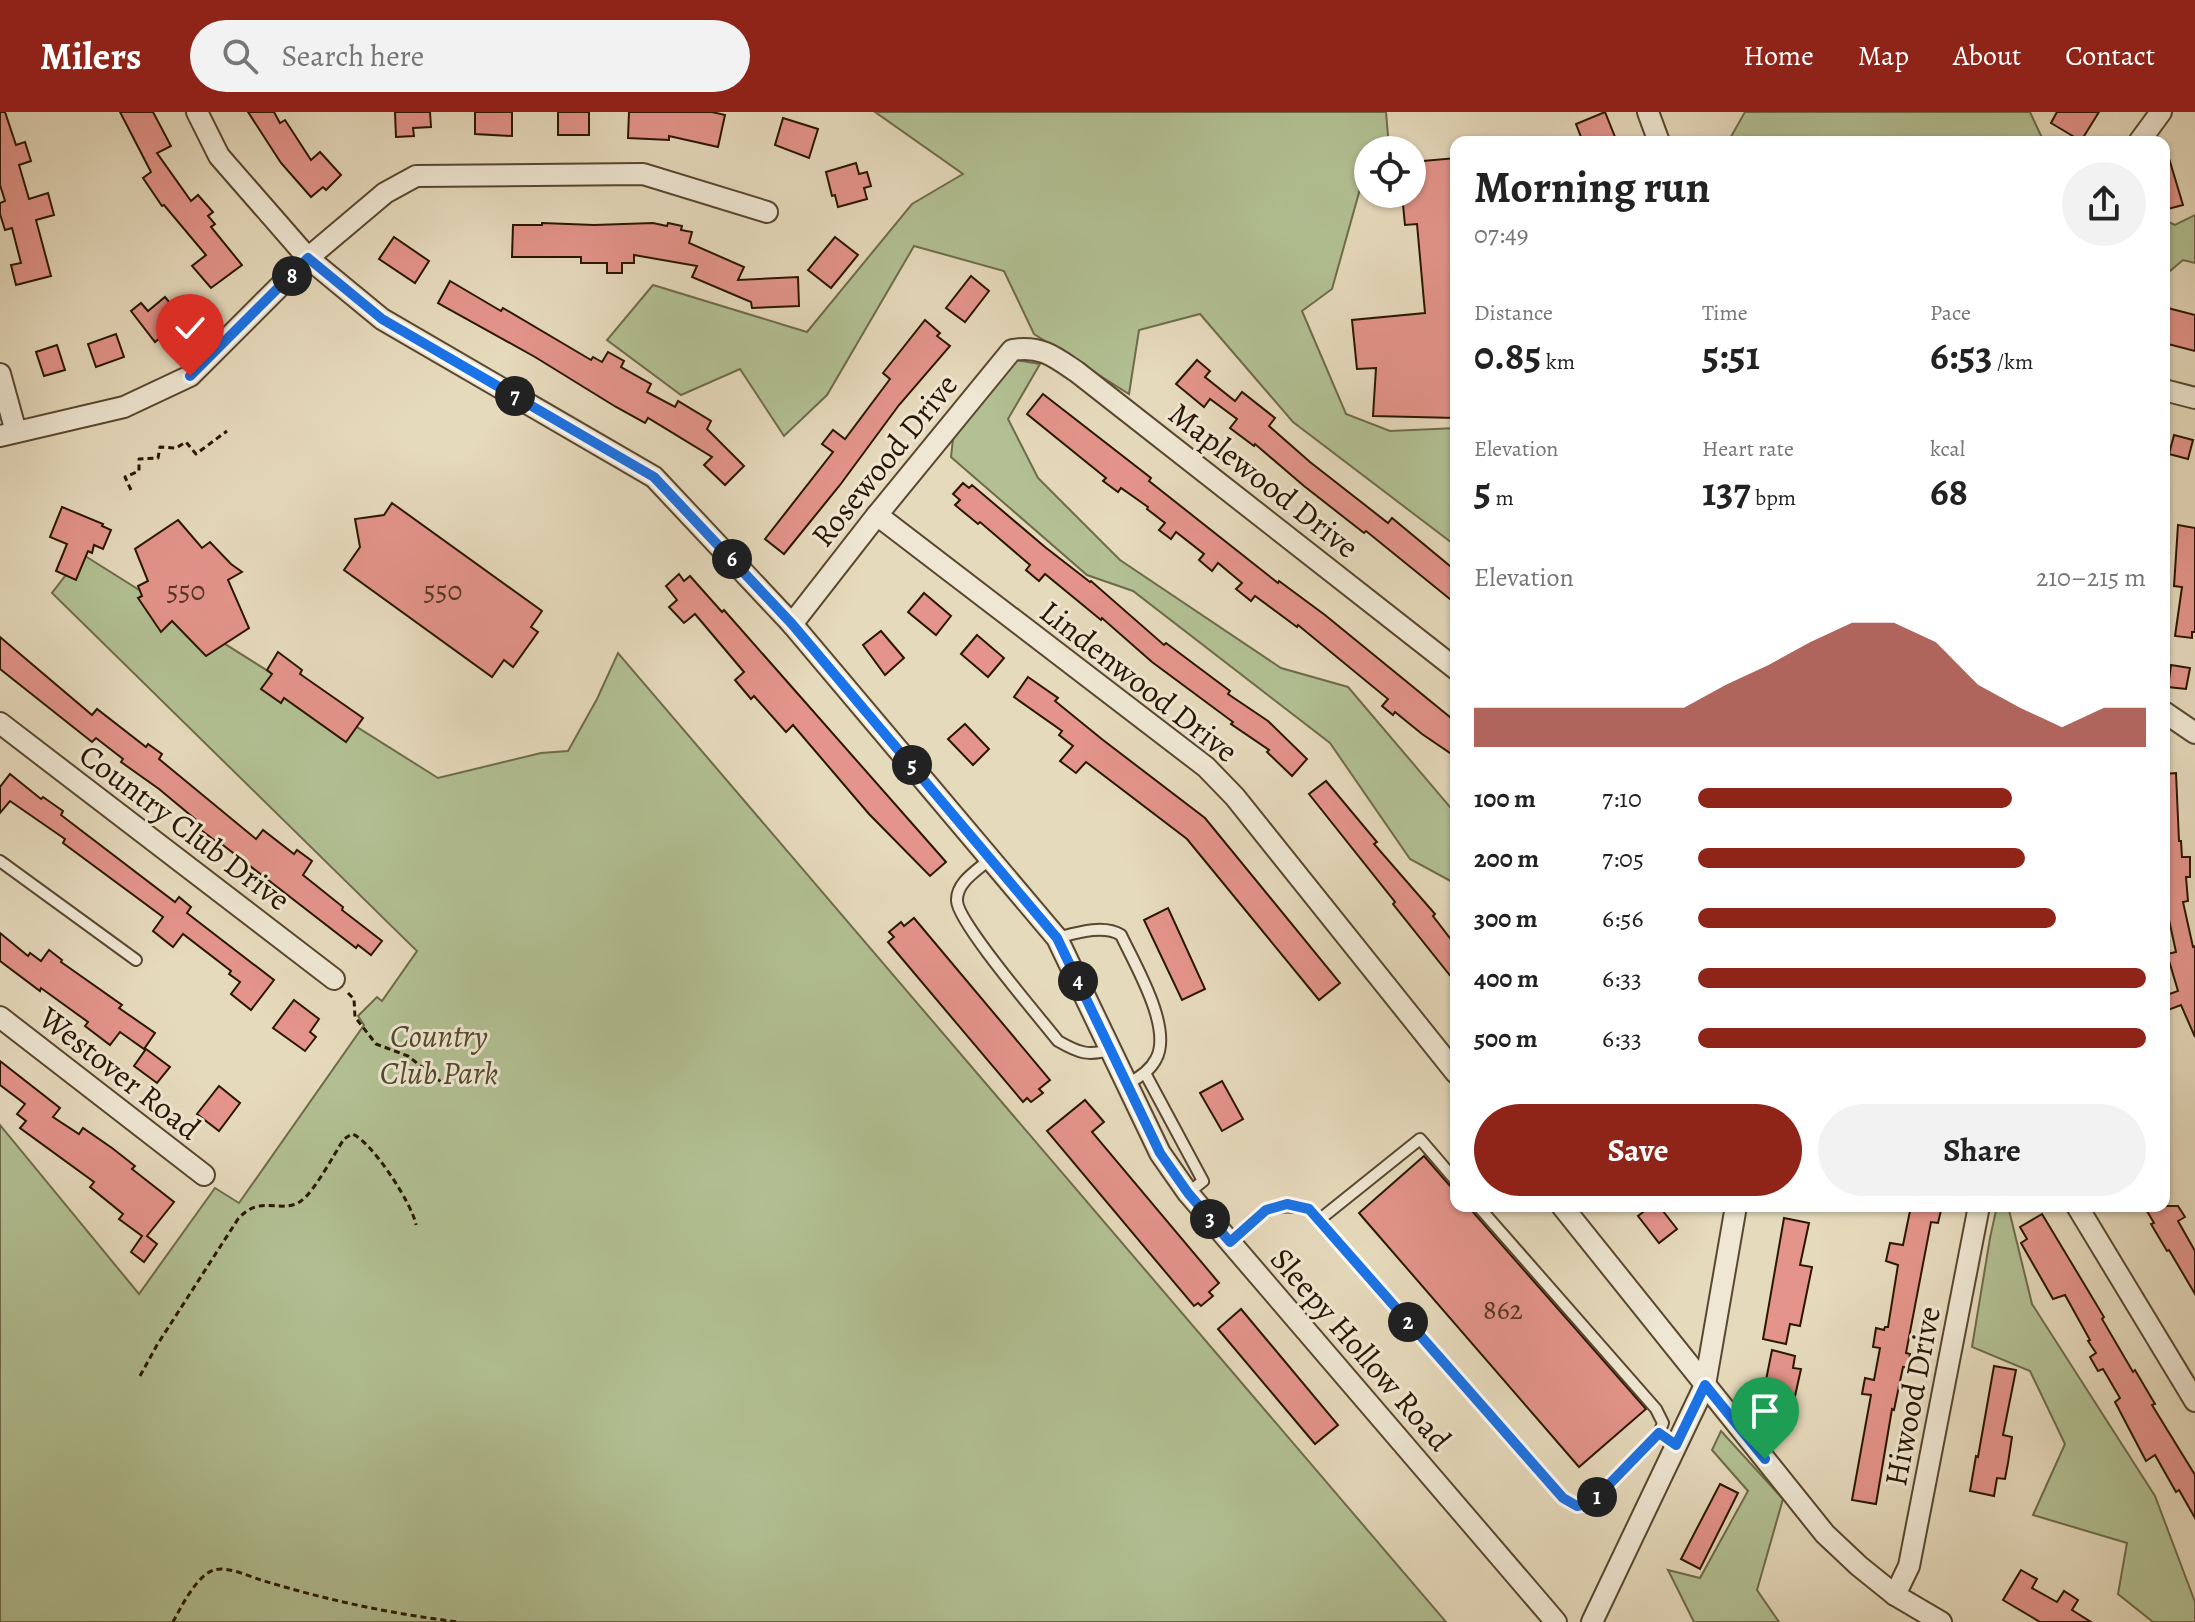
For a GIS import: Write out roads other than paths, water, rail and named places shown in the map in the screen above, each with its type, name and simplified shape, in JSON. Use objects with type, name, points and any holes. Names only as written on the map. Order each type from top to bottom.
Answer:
[{"type":"street","name":"Sleepy Hollow Road","points":[[197,112],[219,156],[308,258],[382,319],[654,477],[792,624],[1057,938],[1112,1050],[1137,1079],[1160,1153],[1188,1193],[1556,1622]]},
{"type":"street","points":[[1648,112],[1657,136]]},
{"type":"street","points":[[2143,136],[2161,112]]},
{"type":"street","points":[[0,374],[8,434],[124,407],[190,376],[308,258],[385,193],[416,176],[643,174],[767,212]]},
{"type":"street","name":"Rosewood Drive","points":[[792,624],[1012,350],[1030,347]]},
{"type":"street","name":"Maplewood Drive","points":[[1030,347],[1053,356],[1077,372],[1450,664]]},
{"type":"street","points":[[2170,392],[2195,398]]},
{"type":"street","name":"Lindenwood Drive","points":[[877,515],[1206,767],[1235,797],[1450,1066]]},
{"type":"street","points":[[2170,716],[2195,733]]},
{"type":"street","name":"Country Club Drive","points":[[0,723],[334,979]]},
{"type":"street","name":"Westover Road","points":[[0,1017],[204,1175]]},
{"type":"street","points":[[1567,1212],[1825,1534],[1895,1595],[1941,1622]]},
{"type":"street","points":[[1592,1622],[1705,1385],[1735,1212]]},
{"type":"street","name":"Hiwood Drive","points":[[1895,1595],[1909,1566],[1978,1212]]},
{"type":"street","points":[[2081,1212],[2195,1401]]},
{"type":"lane","points":[[990,859],[962,884],[957,901],[967,926],[1058,1041],[1078,1053],[1095,1054],[1112,1050]]},
{"type":"lane","points":[[0,861],[136,960]]},
{"type":"lane","points":[[1057,938],[1112,929],[1121,935],[1156,1011],[1162,1037],[1157,1058],[1137,1079]]},
{"type":"lane","points":[[1319,1220],[1420,1139],[1450,1174]]},
{"type":"lane","points":[[1230,1242],[1266,1210],[1287,1204],[1309,1209],[1563,1498],[1577,1506],[1591,1503],[1659,1433],[1663,1423],[1656,1409],[1483,1212]]},
{"type":"lane","points":[[1659,1433],[1676,1445]]},
{"type":"park label","name":"Country Club Park","points":[[439,1054]]}]
